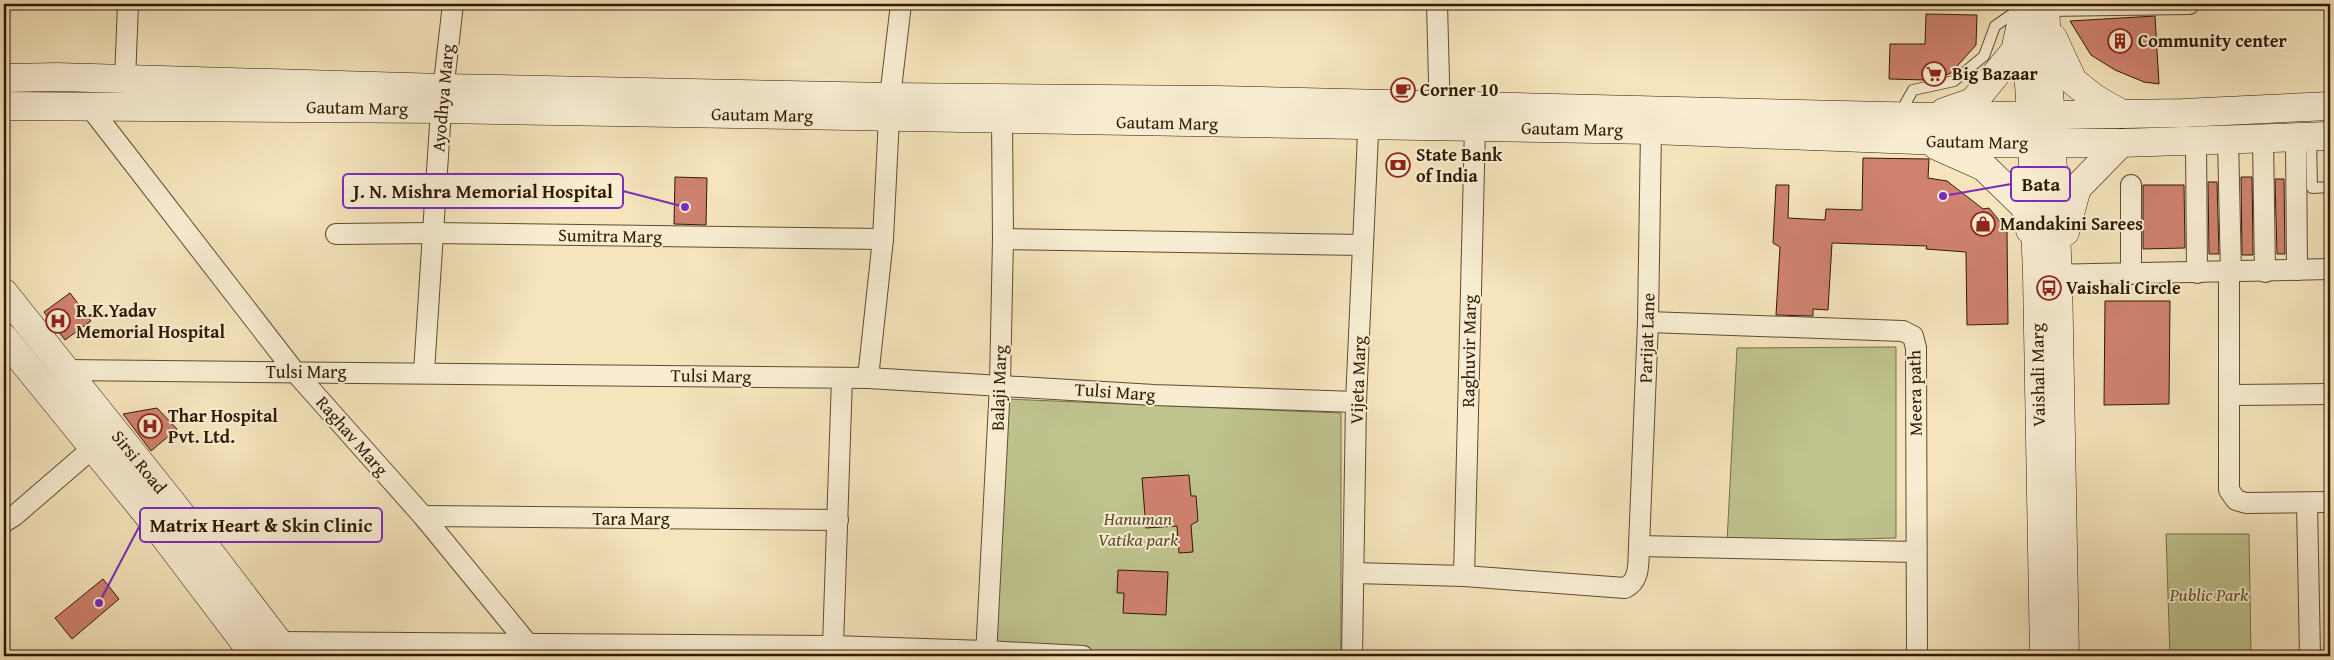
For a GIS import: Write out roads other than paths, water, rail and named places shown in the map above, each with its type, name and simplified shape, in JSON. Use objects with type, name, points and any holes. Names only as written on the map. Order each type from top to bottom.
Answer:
[{"type":"street","points":[[125,80],[128,4]]},
{"type":"street","name":"Ayodhya Marg","points":[[424,372],[442,98],[453,4]]},
{"type":"street","points":[[868,378],[883,239],[890,107],[902,4]]},
{"type":"street","points":[[1438,4],[1440,116]]},
{"type":"street","points":[[2037,9],[2188,4]]},
{"type":"street","points":[[2037,9],[2073,82],[2094,98],[2122,114],[2318,107],[2312,136],[2297,270]]},
{"type":"street","points":[[2037,9],[2015,51],[1973,102],[1928,129],[1984,167],[2025,207],[2047,266]]},
{"type":"street","name":"Vaishali Marg","points":[[2037,9],[2065,656]]},
{"type":"street","name":"Gautam Marg","points":[[4,78],[125,80],[442,98],[890,107],[1440,116],[1898,116],[1928,129],[2043,143],[2121,143],[2312,136]]},
{"type":"street","name":"Gautam Marg","points":[[4,106],[89,106],[442,98]]},
{"type":"street","name":"Raghav Marg","points":[[89,106],[296,372],[423,516],[528,644]]},
{"type":"street","name":"Gautam Marg","points":[[890,107],[1002,119],[1369,115]]},
{"type":"street","name":"Gautam Marg","points":[[1440,116],[1476,127],[1651,130],[1928,129],[2042,116],[2122,114]]},
{"type":"street","name":"Vijeta Marg","points":[[1352,656],[1356,402],[1369,115]]},
{"type":"street","name":"Balaji Marg","points":[[986,654],[1000,384],[1003,239],[1002,119]]},
{"type":"street","name":"Raghuvir Marg","points":[[1464,576],[1476,127]]},
{"type":"street","name":"Parijat Lane","points":[[1354,573],[1464,576],[1625,588],[1633,584],[1638,575],[1648,322],[1651,130]]},
{"type":"street","points":[[2263,138],[2265,272]]},
{"type":"street","points":[[2228,139],[2230,273],[2229,490],[2236,500],[2246,503],[2330,502]]},
{"type":"street","points":[[2196,140],[2197,273]]},
{"type":"street","points":[[2047,266],[2077,188],[2121,143]]},
{"type":"street","points":[[2131,185],[2131,274]]},
{"type":"street","name":"Sumitra Marg","points":[[336,234],[433,233],[883,239]]},
{"type":"street","points":[[1003,239],[1363,246]]},
{"type":"street","points":[[2047,266],[2131,274],[2330,269]]},
{"type":"street","name":"Vaishali Marg","points":[[2044,656],[2047,266]]},
{"type":"street","name":"Sirsi Road","points":[[4,293],[172,503],[283,649]]},
{"type":"street","name":"Meera path","points":[[1648,322],[1903,331],[1914,336],[1916,348],[1915,552],[1917,656]]},
{"type":"street","name":"Sirsi Road","points":[[4,338],[152,520],[255,656]]},
{"type":"street","name":"Tulsi Marg","points":[[65,370],[424,372],[868,378],[1000,384],[1154,395],[1356,402]]},
{"type":"street","points":[[833,646],[842,378]]},
{"type":"street","points":[[2230,395],[2330,394]]},
{"type":"street","points":[[4,522],[14,516],[113,430]]},
{"type":"street","points":[[2307,503],[2310,656]]},
{"type":"street","name":"Tara Marg","points":[[423,516],[838,520]]},
{"type":"street","points":[[1639,546],[1915,552]]},
{"type":"street","points":[[283,649],[528,644],[833,646],[986,654],[1082,656]]},
{"type":"lane","points":[[1898,116],[1913,90],[1954,81],[1984,56],[1995,26],[2037,9]]},
{"type":"lane","points":[[2312,136],[2312,188],[2330,187]]},
{"type":"place","name":"Community center","points":[[2120,41]]},
{"type":"place","name":"Big Bazaar","points":[[1934,74]]},
{"type":"place","name":"Corner 10","points":[[1403,90]]},
{"type":"place","name":"State Bank of India","points":[[1398,165]]},
{"type":"place","name":"Bata","points":[[1943,196]]},
{"type":"place","name":"J. N. Mishra Memorial Hospital","points":[[685,207]]},
{"type":"place","name":"Mandakini Sarees","points":[[1983,224]]},
{"type":"place","name":"Vaishali Circle","points":[[2049,288]]},
{"type":"place","name":"R.K.Yadav Memorial Hospital","points":[[58,321]]},
{"type":"place","name":"Thar Hospital Pvt. Ltd.","points":[[150,426]]},
{"type":"place","name":"Matrix Heart & Skin Clinic","points":[[99,603]]},
{"type":"park label","name":"Hanuman Vatika park","points":[[1138,529]]},
{"type":"park label","name":"Public Park","points":[[2209,595]]}]
